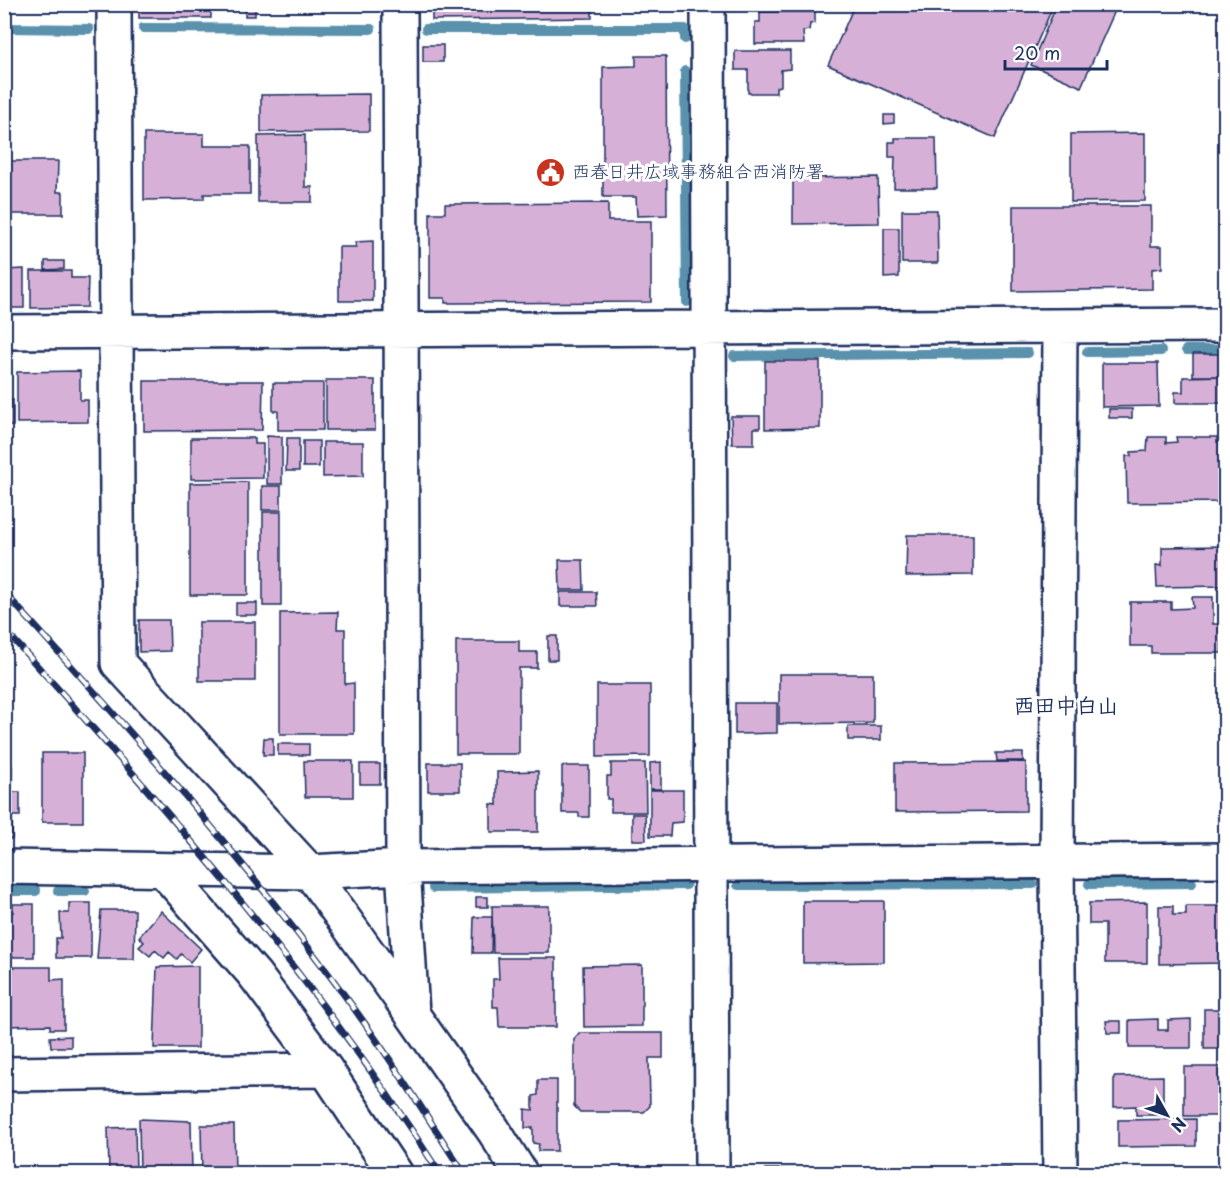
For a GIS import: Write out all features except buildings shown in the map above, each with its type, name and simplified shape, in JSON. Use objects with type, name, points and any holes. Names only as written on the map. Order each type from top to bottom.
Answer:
[{"type":"street","points":[[114,4],[118,663],[310,872],[412,1014],[521,1173]]},
{"type":"street","points":[[400,4],[403,867],[412,1014]]},
{"type":"street","points":[[708,4],[712,1173]]},
{"type":"street","points":[[4,332],[1226,325]]},
{"type":"street","points":[[1060,326],[1057,862],[1060,1173]]},
{"type":"street","points":[[4,867],[310,872],[403,867],[1226,860]]},
{"type":"street","points":[[163,870],[254,974],[326,1070],[395,1173]]},
{"type":"street","points":[[4,1074],[326,1070]]},
{"type":"waterway","points":[[4,28],[89,29]]},
{"type":"waterway","points":[[143,28],[371,29]]},
{"type":"waterway","points":[[426,29],[685,29],[685,39]]},
{"type":"waterway","points":[[685,71],[687,302]]},
{"type":"waterway","points":[[1186,350],[1226,350]]},
{"type":"waterway","points":[[1087,352],[1161,351]]},
{"type":"waterway","points":[[734,356],[1028,353]]},
{"type":"waterway","points":[[1089,884],[1192,883]]},
{"type":"waterway","points":[[738,885],[1033,884]]},
{"type":"waterway","points":[[433,888],[686,885]]},
{"type":"waterway","points":[[4,891],[36,891]]},
{"type":"waterway","points":[[58,891],[85,891]]},
{"type":"railway","points":[[4,592],[137,740],[264,891],[361,1018],[464,1174]]},
{"type":"railway","points":[[4,629],[178,825],[234,892],[341,1030],[392,1101],[440,1174]]},
{"type":"place","name":"西春日井広域事務組合西消防署","points":[[551,172]]},
{"type":"district","name":"西田中白山","points":[[1066,706]]}]
